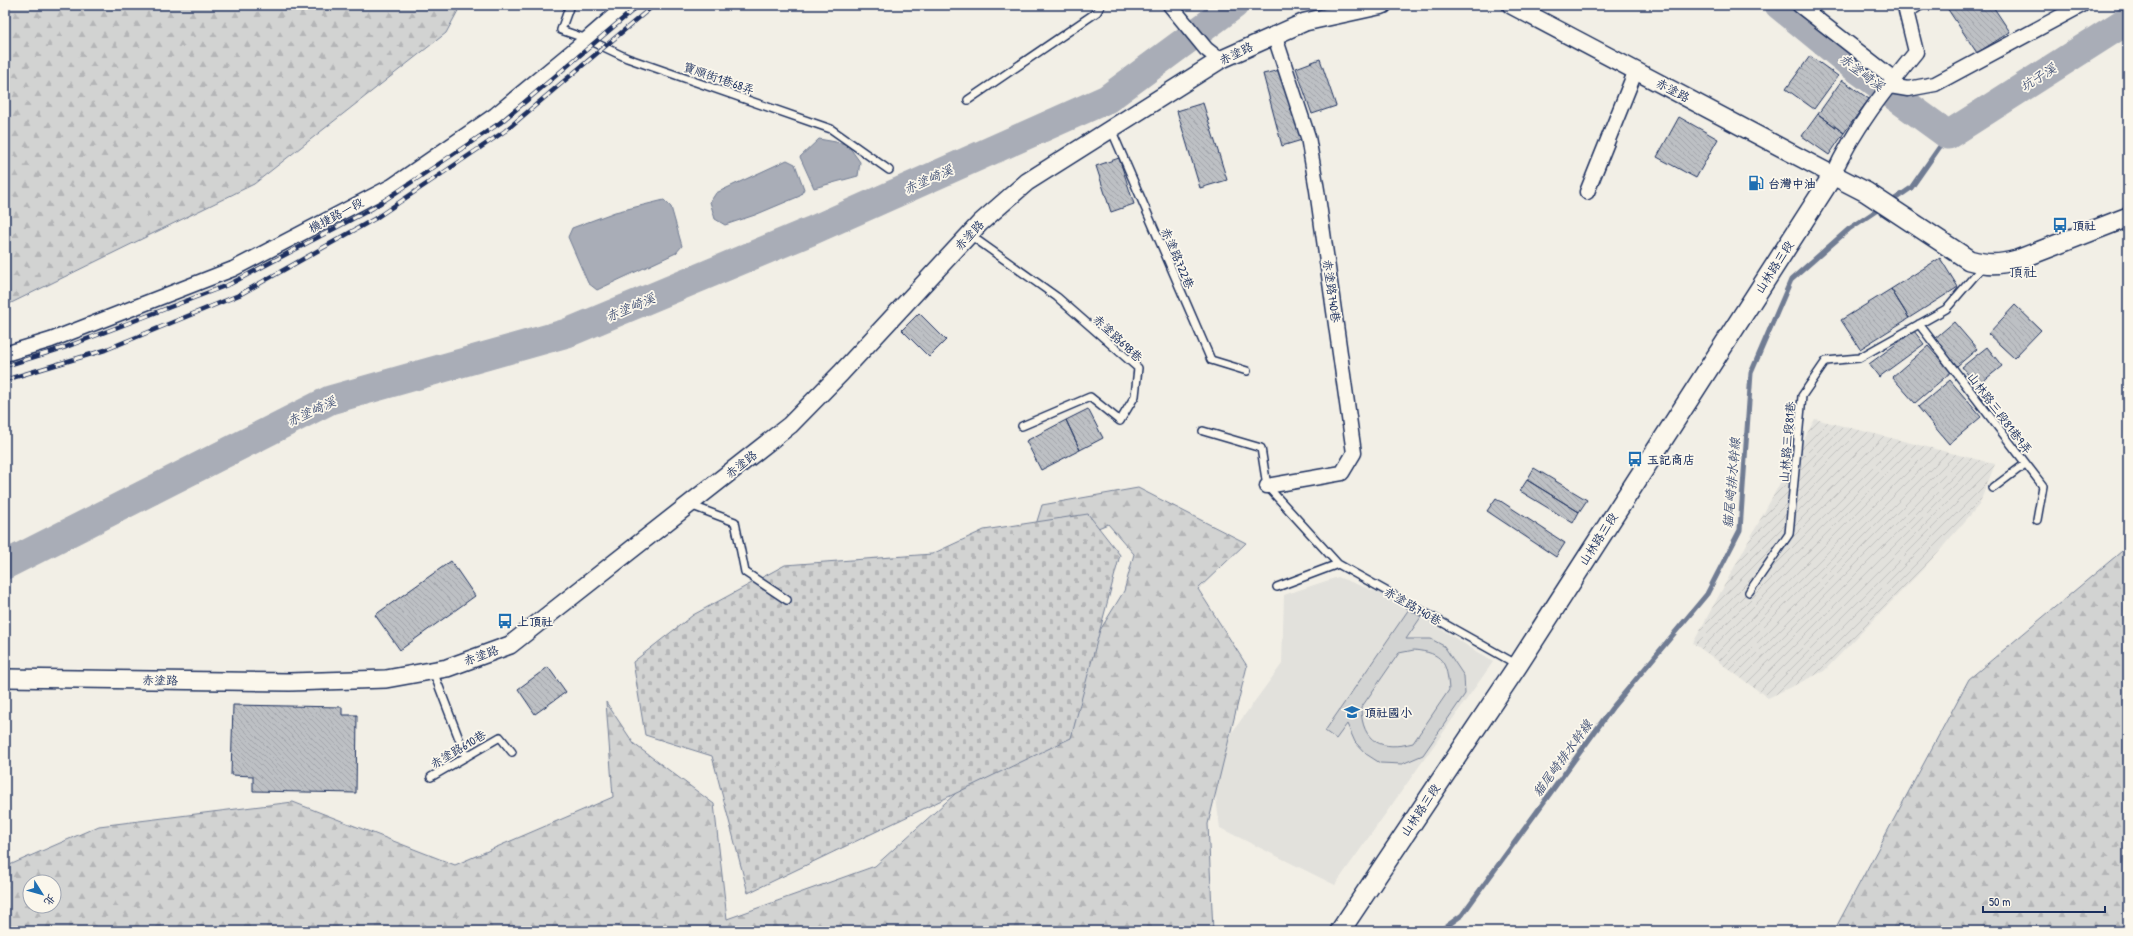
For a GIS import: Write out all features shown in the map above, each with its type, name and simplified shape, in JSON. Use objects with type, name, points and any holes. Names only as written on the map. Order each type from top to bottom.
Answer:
[{"type":"main road","points":[[1833,175],[1866,192],[1969,260],[1984,265],[2000,264],[2017,260],[2128,217]]},
{"type":"main road","name":"山林路三段","points":[[1340,931],[1518,665],[1833,175]]},
{"type":"street","name":"機捷路一段","points":[[5,354],[51,340],[233,269],[392,186],[495,115],[626,5]]},
{"type":"street","points":[[1170,5],[1206,49],[1220,60]]},
{"type":"street","name":"赤塗路","points":[[5,678],[290,682],[386,679],[448,668],[510,645],[790,425],[841,373],[969,234],[1027,182],[1220,60],[1274,34],[1324,17],[1382,5]]},
{"type":"street","name":"赤塗路","points":[[1512,5],[1833,175]]},
{"type":"street","points":[[1799,5],[1892,83],[1908,89],[1935,84],[2082,5]]},
{"type":"street","points":[[1833,175],[1855,134],[1916,52],[1908,7]]},
{"type":"street","name":"赤塗路740巷","points":[[1267,486],[1342,473],[1354,453],[1317,190],[1308,137],[1274,34]]},
{"type":"street","points":[[1587,192],[1636,70]]},
{"type":"lane","name":"寶順街1巷68弄","points":[[570,5],[560,30],[587,39],[627,58],[831,129],[889,170]]},
{"type":"lane","points":[[968,100],[1096,12],[1101,5]]},
{"type":"lane","name":"赤塗路722巷","points":[[1111,129],[1211,360],[1248,371]]},
{"type":"lane","name":"赤塗路698巷","points":[[969,234],[1057,297],[1138,368],[1135,396],[1120,421],[1090,397],[1022,426]]},
{"type":"lane","name":"山林路三段81巷","points":[[1749,592],[1789,534],[1802,396],[1826,361],[1860,358],[1946,309],[1984,265]]},
{"type":"lane","name":"山林路三段81巷9弄","points":[[1920,324],[2043,486],[2037,520]]},
{"type":"lane","points":[[1203,431],[1261,448],[1267,486]]},
{"type":"lane","points":[[1993,488],[2025,464]]},
{"type":"lane","name":"赤塗路740巷","points":[[1267,486],[1338,564],[1518,665]]},
{"type":"lane","points":[[689,505],[735,522],[745,572],[787,600]]},
{"type":"lane","points":[[1277,587],[1338,564]]},
{"type":"lane","points":[[433,670],[466,756]]},
{"type":"lane","name":"赤塗路610巷","points":[[431,777],[500,737],[512,752]]},
{"type":"shaded area","points":[[819,139],[847,144],[860,162],[858,176],[814,188],[800,157]]},
{"type":"shaded area","points":[[787,160],[795,164],[804,189],[800,196],[755,215],[725,225],[715,219],[710,202],[716,193]]},
{"type":"shaded area","points":[[664,200],[671,207],[682,246],[676,253],[597,290],[588,283],[568,237],[572,228],[615,212]]},
{"type":"shaded area","points":[[1815,419],[1995,464],[1979,505],[1925,567],[1824,671],[1768,698],[1693,643]]},
{"type":"shaded area","name":"頂社國小","points":[[1338,577],[1392,598],[1493,662],[1335,885],[1220,828],[1211,761],[1282,664],[1284,595]]},
{"type":"green space","points":[[5,5],[461,5],[446,33],[254,184],[5,306]]},
{"type":"green space","points":[[1138,488],[1246,543],[1198,589],[1247,666],[1208,824],[1213,931],[5,931],[5,867],[99,826],[293,802],[455,865],[613,797],[606,702],[634,744],[714,804],[727,919],[875,866],[1055,704],[1124,591],[1134,554],[1108,524],[1026,557],[1042,505]]},
{"type":"green space","points":[[1088,514],[1120,555],[1071,738],[748,893],[712,756],[645,735],[633,662],[693,615],[785,565],[932,554],[984,530]]},
{"type":"green space","points":[[2128,546],[2128,931],[1834,931],[1969,679]]},
{"type":"green space","points":[[1409,609],[1421,617],[1406,639],[1431,639],[1444,646],[1464,676],[1465,694],[1423,755],[1402,764],[1380,763],[1366,754],[1355,742],[1347,724],[1336,739],[1325,731]],"holes":[[[1414,650],[1424,651],[1442,661],[1447,672],[1449,690],[1413,743],[1392,746],[1383,745],[1376,742],[1370,737],[1365,729],[1362,720],[1361,708],[1399,653]]]},
{"type":"building","points":[[1945,5],[1992,5],[2010,32],[1977,53]]},
{"type":"building","points":[[1810,56],[1838,76],[1814,109],[1786,89]]},
{"type":"building","points":[[1320,59],[1336,106],[1312,114],[1296,68]]},
{"type":"building","points":[[1284,69],[1302,140],[1282,146],[1263,74]]},
{"type":"building","points":[[1842,80],[1869,99],[1844,133],[1818,114]]},
{"type":"building","points":[[1203,103],[1227,180],[1200,188],[1177,111]]},
{"type":"building","points":[[1818,114],[1844,133],[1829,155],[1802,136]]},
{"type":"building","points":[[1679,117],[1718,139],[1696,178],[1657,157]]},
{"type":"building","points":[[1119,158],[1134,204],[1111,212],[1096,166]]},
{"type":"building","points":[[1940,258],[1958,287],[1909,318],[1891,289]]},
{"type":"building","points":[[1891,289],[1909,318],[1860,349],[1841,320]]},
{"type":"building","points":[[2015,305],[2041,330],[2014,358],[1988,334]]},
{"type":"building","points":[[919,313],[946,340],[929,357],[902,330]]},
{"type":"building","points":[[1954,322],[1977,349],[1957,366],[1934,339]]},
{"type":"building","points":[[1914,331],[1924,344],[1879,377],[1869,364]]},
{"type":"building","points":[[1928,346],[1951,372],[1915,403],[1892,377]]},
{"type":"building","points":[[1987,347],[2002,366],[1977,386],[1962,367]]},
{"type":"building","points":[[1950,380],[1981,417],[1949,444],[1918,407]]},
{"type":"building","points":[[1088,409],[1103,438],[1080,450],[1066,420]]},
{"type":"building","points":[[1066,420],[1080,450],[1041,470],[1026,441]]},
{"type":"building","points":[[1534,468],[1587,500],[1579,512],[1527,480]]},
{"type":"building","points":[[1527,480],[1579,512],[1573,523],[1520,491]]},
{"type":"building","points":[[1496,498],[1565,543],[1556,557],[1487,511]]},
{"type":"building","points":[[451,561],[475,596],[400,650],[375,615]]},
{"type":"building","points":[[548,667],[566,692],[535,714],[518,689]]},
{"type":"building","points":[[233,705],[342,707],[342,715],[357,715],[356,793],[253,791],[253,776],[231,775]]},
{"type":"waterway","name":"赤塗崎溪","points":[[5,565],[330,400],[567,333],[811,231],[1107,99],[1234,5]]},
{"type":"waterway","name":"貓尾崎排水幹線","points":[[1779,5],[1852,65],[1948,135],[2128,20]]},
{"type":"waterway","name":"貓尾崎排水幹線","points":[[1889,203],[1911,188],[1948,135]]},
{"type":"waterway","name":"貓尾崎排水幹線","points":[[1440,931],[1462,915],[1612,708],[1707,594],[1740,530],[1751,373],[1791,280],[1849,229],[1882,207]]},
{"type":"railway","points":[[5,366],[66,347],[230,284],[373,208],[500,123],[639,5]]},
{"type":"railway","points":[[5,380],[105,350],[239,295],[376,218],[505,131],[654,5]]},
{"type":"place","name":"台灣中油","points":[[1756,183]]},
{"type":"place","name":"頂社","points":[[2060,225]]},
{"type":"place","name":"玉記商店","points":[[1635,459]]},
{"type":"place","name":"上頂社","points":[[505,621]]},
{"type":"place","name":"頂社國小","points":[[1352,712]]},
{"type":"district","name":"頂社","points":[[2023,271]]},
{"type":"water label","name":"坑子溪","points":[[2038,77]]}]
